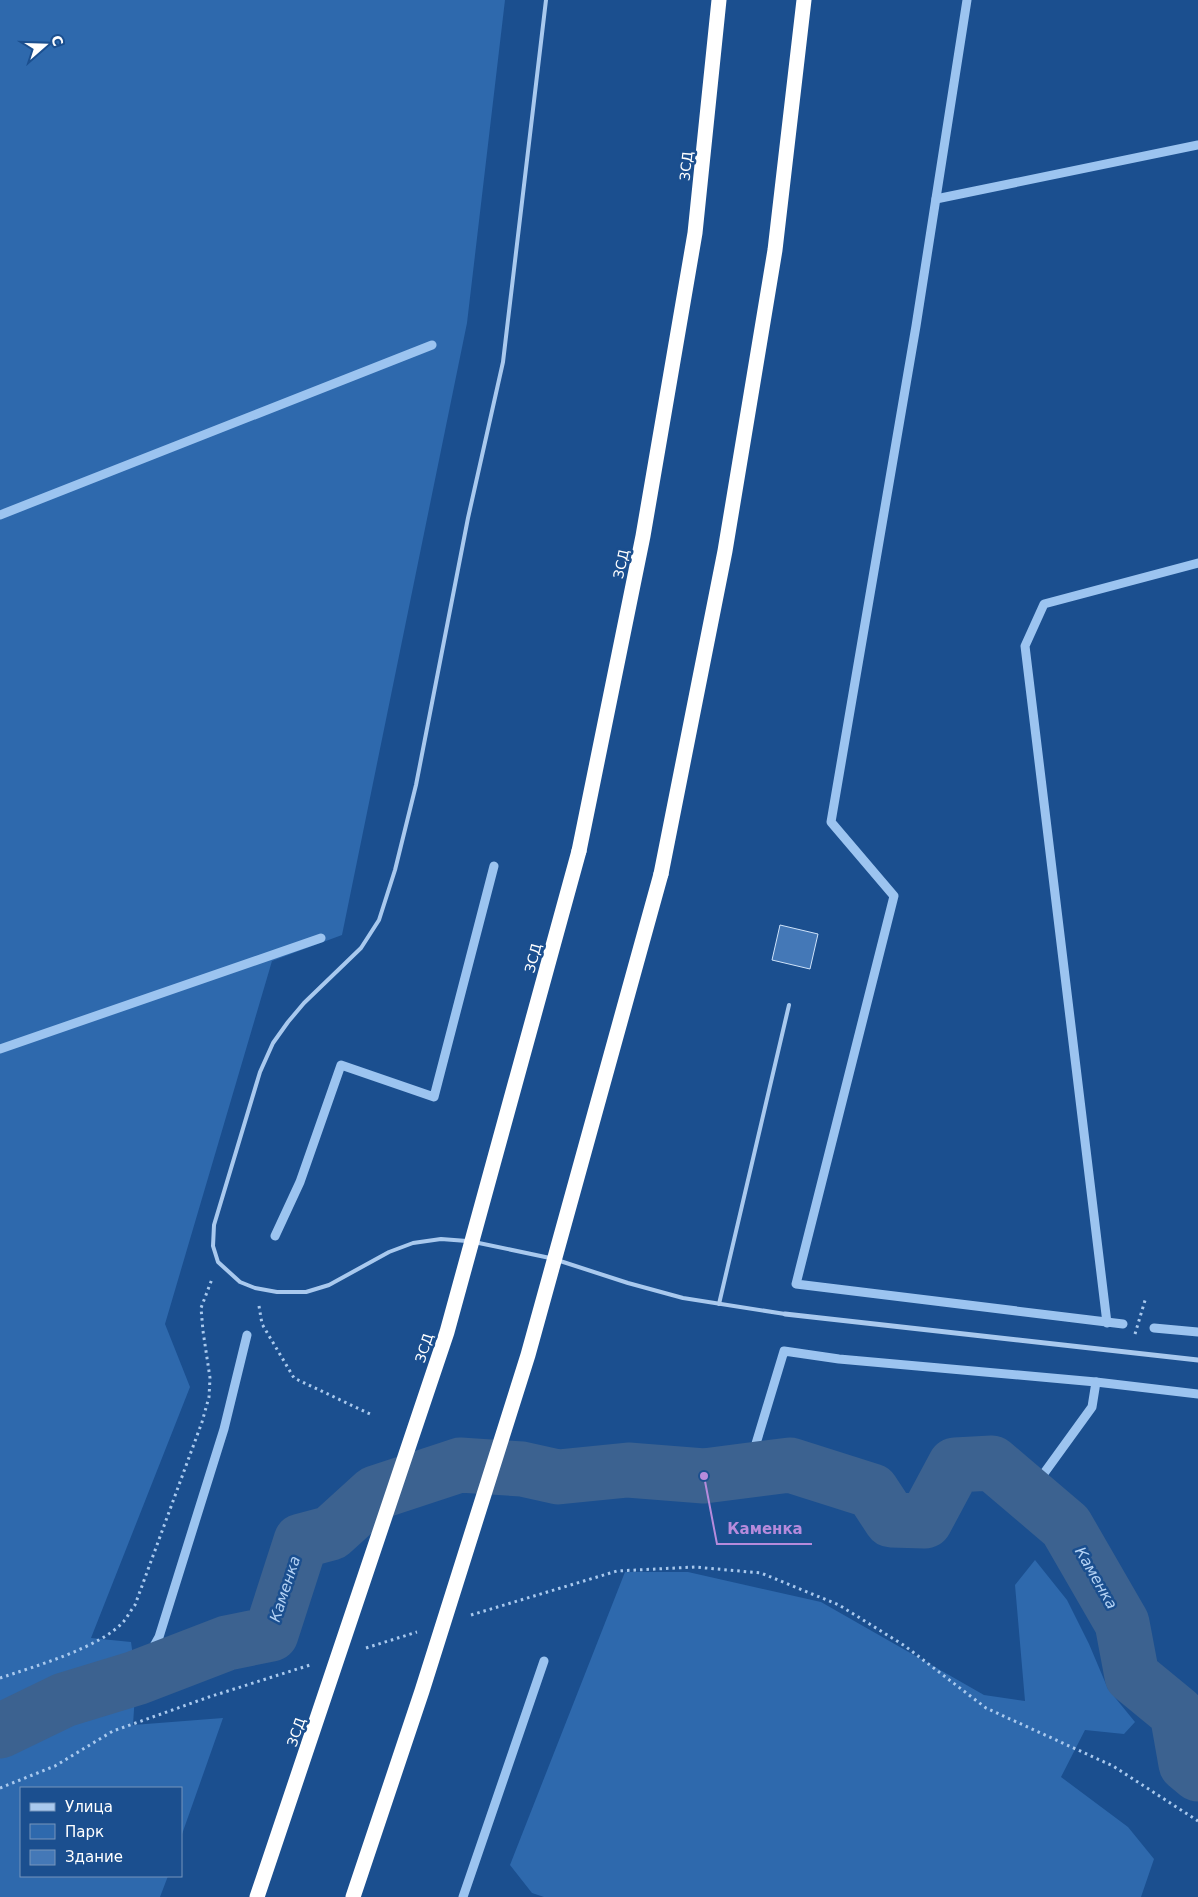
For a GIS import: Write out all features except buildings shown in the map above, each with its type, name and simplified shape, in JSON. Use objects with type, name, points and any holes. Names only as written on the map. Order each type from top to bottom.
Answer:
[{"type":"highway","name":"ЗСД","points":[[257,1897],[447,1332],[579,851],[643,536],[695,233],[720,0]]},
{"type":"highway","points":[[353,1897],[422,1690],[528,1355],[661,874],[725,550],[775,250],[804,0]]},
{"type":"street","points":[[786,1314],[1198,1360]]},
{"type":"lane","points":[[546,0],[503,362],[468,518],[416,785],[395,870],[379,920],[366,941],[304,1003],[273,1043],[260,1072],[214,1224],[213,1246],[218,1262],[240,1282],[255,1288],[277,1292],[306,1292],[329,1285],[389,1252],[413,1243],[441,1239],[471,1241],[560,1260],[683,1298],[786,1314]]},
{"type":"lane","points":[[719,1304],[789,1005]]},
{"type":"path","points":[[0,1678],[74,1652],[110,1633],[124,1622],[134,1605],[202,1422],[209,1398],[210,1378],[201,1308],[218,1262]]},
{"type":"path","points":[[255,1288],[262,1324],[294,1378],[370,1414]]},
{"type":"path","points":[[1130,1353],[1146,1297]]},
{"type":"path","points":[[469,1615],[617,1571],[695,1567],[761,1573],[839,1605],[905,1646],[986,1708],[1113,1766],[1198,1821]]},
{"type":"path","points":[[358,1650],[422,1630]]},
{"type":"path","points":[[0,1788],[55,1766],[113,1731],[209,1697],[311,1665]]},
{"type":"green space","points":[[0,0],[505,0],[467,323],[342,935],[272,961],[165,1324],[190,1387],[91,1638],[131,1642],[136,1678],[133,1725],[223,1718],[182,1834],[182,1787],[20,1787],[20,1877],[168,1877],[160,1897],[0,1897]]},
{"type":"green space","points":[[1035,1560],[1067,1600],[1089,1644],[1108,1689],[1135,1722],[1124,1734],[1085,1730],[1061,1777],[1128,1827],[1154,1859],[1141,1897],[544,1897],[532,1893],[510,1865],[625,1572],[688,1572],[821,1602],[984,1695],[1025,1701],[1015,1585]]},
{"type":"waterway","points":[[967,0],[916,326],[831,822],[894,896],[796,1284],[1123,1324]]},
{"type":"waterway","points":[[936,199],[1198,145]]},
{"type":"waterway","points":[[0,515],[432,345]]},
{"type":"waterway","points":[[1107,1323],[1025,646],[1044,604],[1198,563]]},
{"type":"waterway","points":[[275,1236],[300,1182],[341,1065],[434,1097],[494,866]]},
{"type":"waterway","points":[[0,1049],[321,938]]},
{"type":"waterway","points":[[1154,1328],[1198,1332]]},
{"type":"waterway","points":[[136,1678],[159,1637],[224,1429],[247,1335]]},
{"type":"waterway","points":[[748,1470],[784,1351],[839,1359],[1096,1382],[1198,1394]]},
{"type":"waterway","points":[[1029,1494],[1092,1407],[1096,1382]]},
{"type":"waterway","name":"Каменка","points":[[0,1731],[64,1700],[136,1678],[227,1643],[271,1634],[301,1541],[331,1533],[375,1493],[460,1465],[522,1469],[558,1477],[628,1470],[704,1476],[790,1465],[872,1491],[891,1520],[925,1521],[955,1465],[992,1463],[1066,1526],[1122,1623],[1132,1676],[1177,1713],[1186,1764],[1198,1774]]},
{"type":"waterway","points":[[463,1897],[544,1661]]},
{"type":"place","name":"Каменка","points":[[704,1476]]}]
